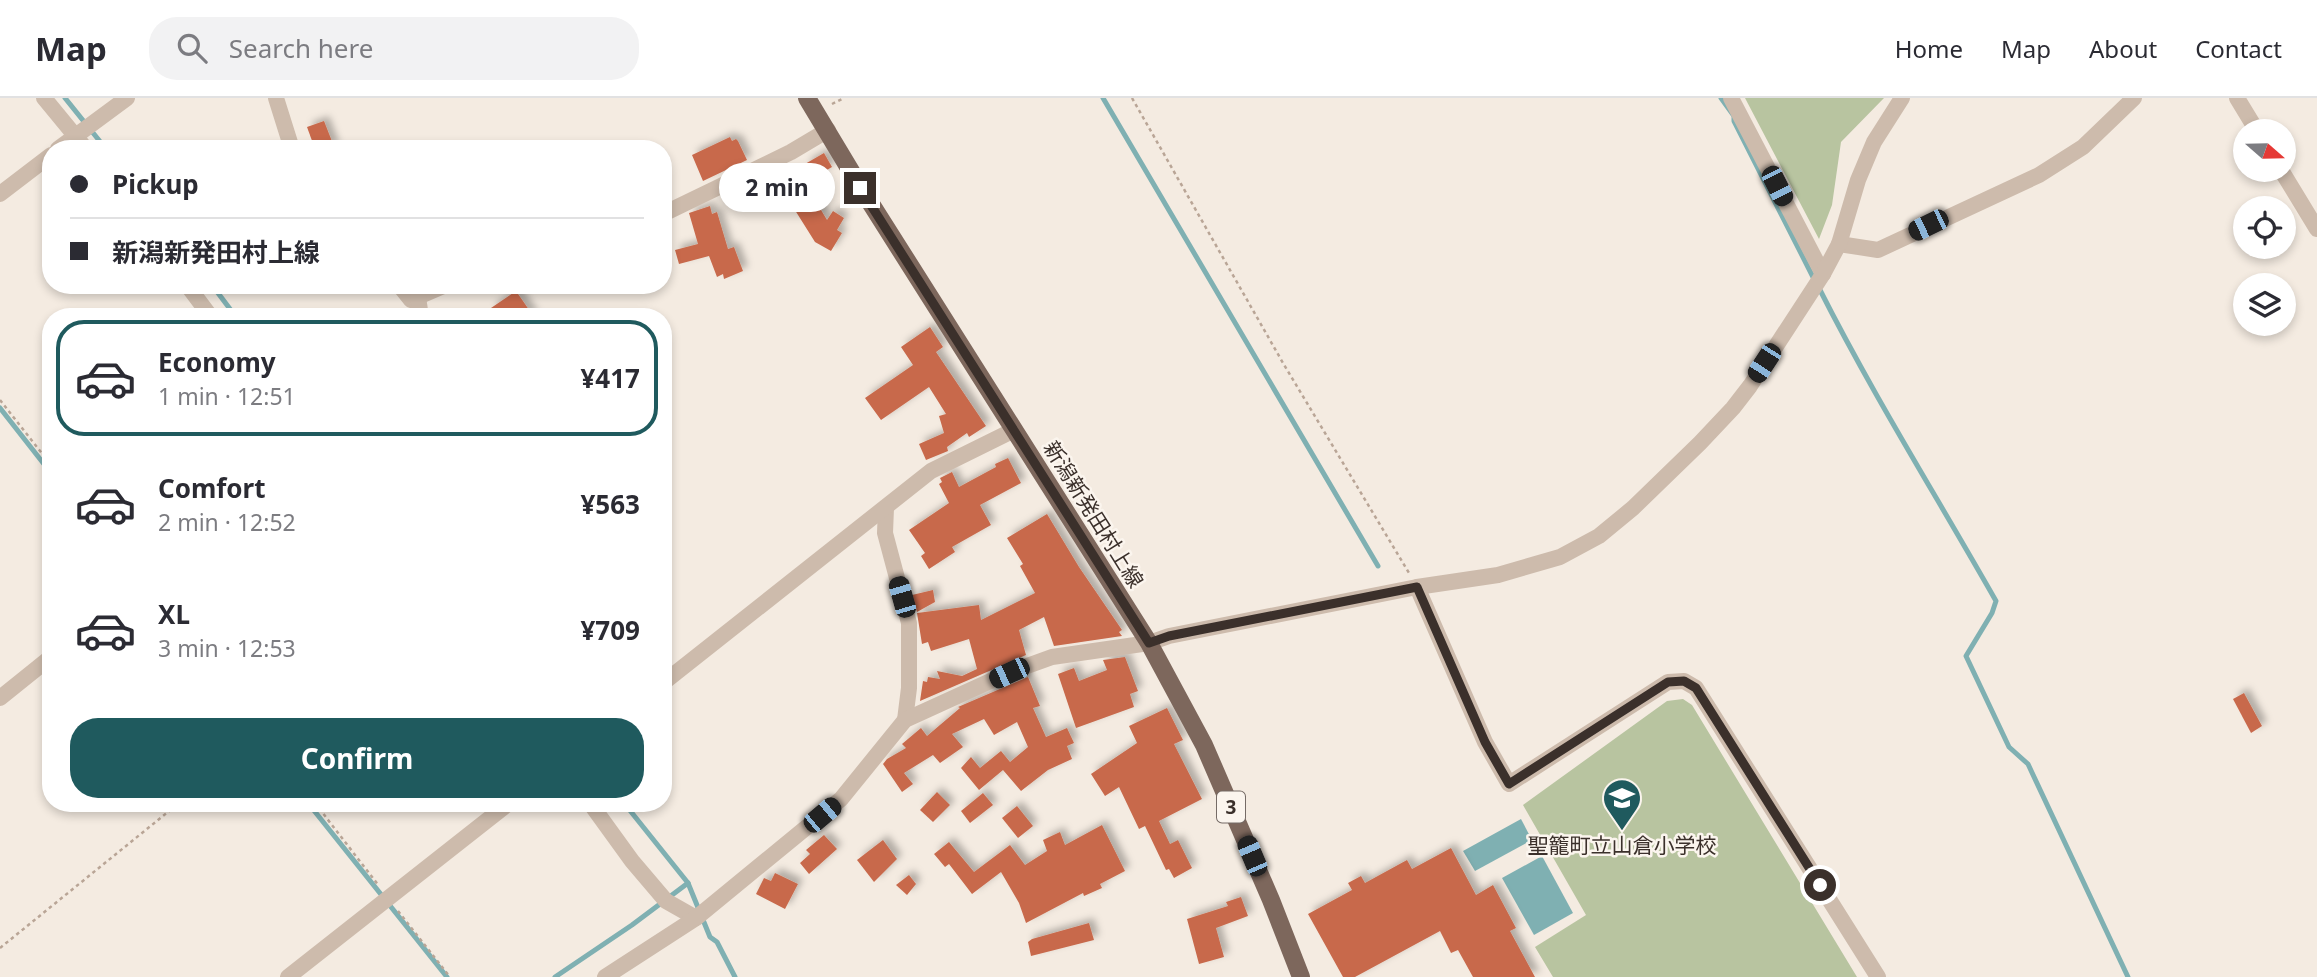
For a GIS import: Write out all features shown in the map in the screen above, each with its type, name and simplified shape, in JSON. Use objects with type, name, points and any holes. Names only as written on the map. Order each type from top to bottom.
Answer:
[{"type":"main road","name":"新潟新発田村上線","points":[[807,98],[860,188],[1149,643],[1204,745],[1301,977]]},
{"type":"street","points":[[44,98],[80,140]]},
{"type":"street","points":[[70,140],[127,98]]},
{"type":"street","points":[[276,98],[289,140]]},
{"type":"street","points":[[1731,98],[1823,274]]},
{"type":"street","points":[[605,977],[696,918],[841,800],[905,720],[1009,673],[1052,657],[1149,643],[1169,636],[1417,587],[1498,575],[1560,557],[1599,536],[1633,508],[1733,408],[1823,274],[1839,244],[1858,180],[1874,142],[1902,98]]},
{"type":"street","points":[[1839,244],[1878,250],[2039,175],[2083,147],[2134,98]]},
{"type":"street","points":[[2237,98],[2250,119]]},
{"type":"street","points":[[672,210],[792,152],[828,131]]},
{"type":"street","points":[[0,194],[42,162]]},
{"type":"street","points":[[2288,182],[2317,229]]},
{"type":"street","points":[[406,294],[411,300],[425,294]]},
{"type":"street","points":[[418,297],[420,308]]},
{"type":"street","points":[[672,676],[930,471],[1014,430]]},
{"type":"street","points":[[886,508],[885,533],[909,623],[909,688],[905,720]]},
{"type":"street","points":[[1417,587],[1485,742],[1509,784],[1668,682],[1684,681],[1696,688],[1878,977]]},
{"type":"street","points":[[0,698],[42,664]]},
{"type":"street","points":[[288,977],[498,812]]},
{"type":"street","points":[[597,812],[632,861],[666,901],[696,918]]},
{"type":"path","points":[[1132,98],[1283,363],[1417,587]]},
{"type":"path","points":[[0,400],[42,454]]},
{"type":"path","points":[[0,947],[168,812]]},
{"type":"green space","points":[[1745,98],[1884,98],[1841,142],[1832,205],[1819,239]]},
{"type":"green space","points":[[1683,699],[1692,705],[1857,977],[1553,977],[1535,947],[1586,915],[1523,805],[1667,701]]},
{"type":"water","points":[[1521,819],[1532,840],[1475,871],[1463,851]]},
{"type":"water","points":[[1542,856],[1573,913],[1534,935],[1502,878]]},
{"type":"building","points":[[324,121],[331,140],[312,140],[307,127]]},
{"type":"building","points":[[730,137],[732,141],[738,141],[747,160],[703,181],[692,155]]},
{"type":"building","points":[[824,153],[832,167],[813,178],[805,164]]},
{"type":"building","points":[[812,195],[827,220],[833,211],[844,218],[837,230],[842,233],[831,251],[815,242],[793,207]]},
{"type":"building","points":[[710,206],[712,214],[717,212],[728,249],[734,247],[743,271],[724,279],[723,274],[717,277],[709,256],[679,264],[675,250],[698,244],[689,213]]},
{"type":"building","points":[[512,294],[518,294],[528,308],[491,308]]},
{"type":"building","points":[[930,327],[943,347],[936,352],[986,426],[969,437],[967,433],[947,447],[948,451],[926,460],[919,444],[944,433],[939,416],[946,414],[929,387],[881,420],[865,398],[913,365],[901,347]]},
{"type":"building","points":[[1008,458],[1021,483],[980,505],[991,525],[952,547],[955,552],[929,569],[921,556],[925,553],[909,530],[949,503],[939,484],[942,482],[940,478],[952,472],[959,487]]},
{"type":"building","points":[[1047,514],[1122,630],[1119,632],[1122,636],[1054,646],[1044,617],[1019,630],[1026,655],[920,701],[923,681],[927,682],[928,677],[940,679],[937,671],[962,676],[977,669],[969,639],[931,651],[928,642],[922,644],[917,613],[979,605],[981,620],[1035,593],[1020,566],[1023,564],[1007,538]]},
{"type":"building","points":[[933,590],[935,602],[917,612],[912,595]]},
{"type":"building","points":[[1125,657],[1138,691],[1130,694],[1134,707],[1076,728],[1058,674],[1074,668],[1079,681],[1107,670],[1103,660]]},
{"type":"building","points":[[1028,677],[1040,706],[1033,708],[1046,737],[1067,728],[1074,743],[1067,746],[1072,759],[1048,770],[1021,791],[1003,770],[979,790],[961,768],[971,757],[980,768],[1001,751],[1010,762],[1028,747],[1017,722],[994,735],[984,719],[952,734],[963,747],[940,763],[933,755],[904,773],[913,784],[902,792],[883,764],[906,748],[902,744],[921,728],[927,736],[960,708],[958,707]]},
{"type":"building","points":[[2244,693],[2262,726],[2251,733],[2233,699]]},
{"type":"building","points":[[1167,708],[1183,740],[1174,744],[1202,799],[1159,821],[1170,844],[1178,840],[1192,868],[1174,878],[1169,869],[1166,870],[1145,826],[1139,829],[1119,787],[1105,796],[1091,774],[1137,743],[1129,726]]},
{"type":"building","points":[[937,792],[950,805],[933,822],[920,810]]},
{"type":"building","points":[[983,793],[993,805],[970,823],[961,811]]},
{"type":"building","points":[[1017,806],[1033,826],[1018,838],[1002,818]]},
{"type":"building","points":[[1102,825],[1125,871],[1100,884],[1102,888],[1084,896],[1083,893],[1026,923],[1019,903],[1001,872],[972,894],[949,864],[945,867],[934,854],[949,842],[974,872],[1010,845],[1025,865],[1047,851],[1043,840],[1060,832],[1065,845]]},
{"type":"building","points":[[824,835],[837,849],[809,874],[800,863],[810,854],[806,850]]},
{"type":"building","points":[[883,840],[897,859],[874,882],[857,860]]},
{"type":"building","points":[[1451,848],[1476,895],[1493,885],[1516,928],[1510,931],[1535,977],[1473,977],[1458,950],[1451,953],[1440,931],[1355,977],[1343,977],[1308,914],[1352,890],[1348,883],[1361,876],[1365,883],[1407,860],[1412,869]]},
{"type":"building","points":[[775,873],[798,884],[785,909],[756,894],[764,878],[771,881]]},
{"type":"building","points":[[909,875],[916,884],[907,895],[896,885]]},
{"type":"building","points":[[1241,897],[1248,916],[1216,928],[1224,957],[1199,964],[1187,919],[1228,906],[1226,902]]},
{"type":"building","points":[[1089,923],[1094,940],[1031,956],[1028,942],[1032,939]]},
{"type":"waterway","points":[[65,98],[99,140]]},
{"type":"waterway","points":[[1103,98],[1378,566]]},
{"type":"waterway","points":[[1721,98],[1734,116],[1734,121],[1814,279]]},
{"type":"waterway","points":[[1819,288],[1883,407],[1996,601],[1992,613],[1966,656],[2009,747],[2028,764],[2128,977]]},
{"type":"waterway","points":[[219,294],[229,308]]},
{"type":"waterway","points":[[0,408],[42,462]]},
{"type":"waterway","points":[[315,812],[447,977]]},
{"type":"waterway","points":[[631,812],[688,883],[710,937],[717,942],[735,977]]},
{"type":"waterway","points":[[555,977],[688,883]]},
{"type":"place","name":"聖籠町立山倉小学校","points":[[1622,832]]},
{"type":"route","points":[[860,188],[1149,643],[1169,636],[1417,587],[1485,742],[1509,784],[1668,682],[1684,681],[1696,688],[1820,885]]}]
